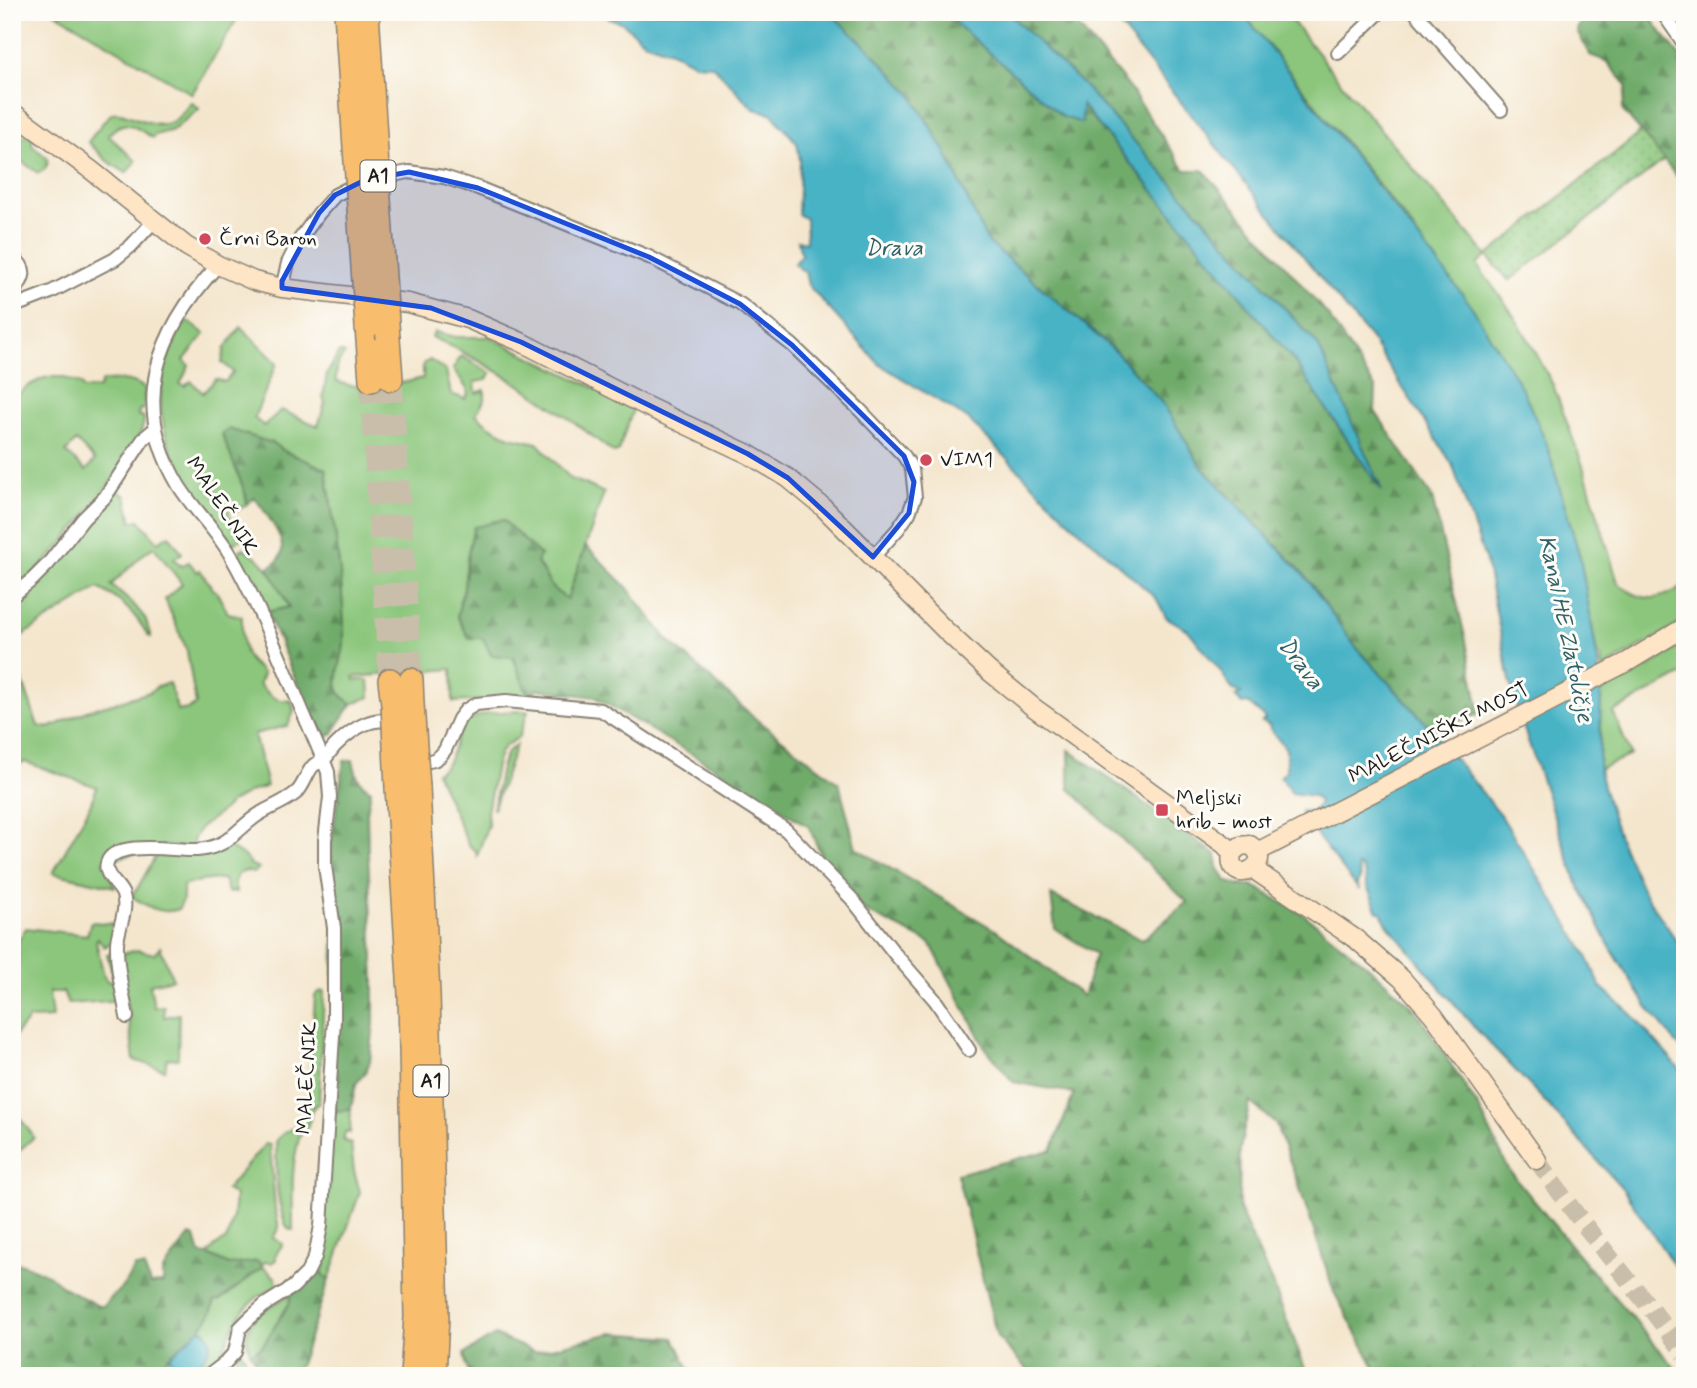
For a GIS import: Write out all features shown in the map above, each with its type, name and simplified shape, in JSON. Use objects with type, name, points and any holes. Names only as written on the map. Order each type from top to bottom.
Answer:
[{"type":"highway","name":"A1","points":[[346,12],[367,327],[381,379],[388,339],[367,12]]},
{"type":"highway","name":"A1","points":[[401,680],[407,787],[428,994],[437,1317],[434,1376]]},
{"type":"highway","name":"A1","points":[[407,787],[416,1317],[412,1376]]},
{"type":"street","points":[[1338,53],[1380,12]]},
{"type":"street","points":[[1415,12],[1501,110]]},
{"type":"street","points":[[1662,12],[1685,45]]},
{"type":"street","points":[[12,112],[91,170],[186,246],[218,265],[246,278],[282,288],[408,303],[468,319],[521,342],[748,454],[788,478],[823,507],[945,630],[1033,707],[1225,845],[1232,853],[1240,846],[1254,848],[1402,978],[1434,1016],[1537,1160]]},
{"type":"street","points":[[282,288],[300,239],[335,195],[365,180],[409,172],[444,177],[478,188],[649,257],[740,304],[792,345],[904,456],[912,469],[915,497],[909,513],[873,556]]},
{"type":"street","points":[[12,307],[51,292],[115,259],[154,221]]},
{"type":"street","points":[[12,256],[22,267],[24,274],[12,294]]},
{"type":"street","name":"MALEČNIK","points":[[218,265],[182,312],[162,350],[153,398],[155,429],[167,465],[181,489],[229,551],[263,620],[324,760],[330,797],[325,866],[334,928],[334,1020],[319,1242],[307,1273],[240,1328],[235,1352],[225,1363]]},
{"type":"street","points":[[12,596],[48,564],[105,496],[144,438],[155,429]]},
{"type":"street","name":"MALEČNIŠKI MOST","points":[[1260,855],[1629,661],[1685,627]]},
{"type":"street","points":[[127,1017],[117,953],[124,896],[107,872],[106,865],[117,852],[150,848],[196,850],[218,846],[228,841],[258,815],[298,791],[313,766],[324,760],[338,742],[364,723],[381,720],[392,722],[398,729],[401,757],[405,763],[413,764],[440,756],[466,710],[477,704],[506,701],[600,710],[786,830],[852,899],[935,1000],[969,1050]]},
{"type":"street","points":[[208,1376],[225,1363],[229,1376]]},
{"type":"highlighted area","points":[[409,172],[478,188],[649,257],[740,304],[792,345],[904,456],[914,482],[909,513],[873,557],[788,478],[748,454],[521,342],[431,308],[282,288],[282,281],[319,213],[335,195],[365,180]]},
{"type":"green space","points":[[54,12],[241,12],[192,94]]},
{"type":"green space","points":[[829,12],[943,12],[1063,117],[1081,104],[1295,362],[1378,486],[1318,345],[1085,87],[1007,12],[1066,12],[1126,83],[1185,170],[1203,170],[1327,314],[1376,389],[1375,411],[1432,497],[1480,714],[1432,730],[1355,646],[1304,574],[1202,468],[1164,405],[1115,351],[987,241],[945,151],[911,94]]},
{"type":"green space","points":[[1242,12],[1285,12],[1487,256],[1477,265],[1508,307],[1553,385],[1583,466],[1618,583],[1635,594],[1651,598],[1667,595],[1685,586],[1685,621],[1602,669],[1601,656],[1597,655],[1580,557],[1546,442],[1409,223]]},
{"type":"green space","points":[[1583,12],[1646,12],[1685,63],[1685,187],[1622,110],[1627,85],[1606,61],[1590,55],[1577,31]]},
{"type":"green space","points":[[191,102],[199,109],[173,130],[153,138],[125,124],[108,135],[136,161],[126,173],[107,161],[88,142],[113,113],[165,124],[177,118]]},
{"type":"green space","points":[[12,130],[20,135],[33,137],[32,145],[48,159],[43,171],[38,173],[12,155]]},
{"type":"green space","points":[[1641,132],[1664,160],[1509,281],[1487,256]]},
{"type":"green space","points":[[186,320],[205,334],[184,360],[189,366],[180,384],[185,386],[191,381],[203,393],[216,379],[225,382],[233,372],[222,362],[225,348],[241,327],[277,363],[254,418],[264,426],[281,410],[318,426],[325,403],[323,397],[327,374],[339,352],[345,354],[338,366],[336,381],[367,386],[423,378],[423,364],[430,360],[446,371],[451,394],[465,399],[467,389],[453,369],[461,356],[491,373],[486,380],[475,382],[476,393],[485,390],[485,399],[476,414],[488,425],[510,437],[537,443],[571,479],[604,493],[567,599],[553,589],[537,562],[540,554],[493,521],[486,526],[474,527],[459,603],[483,638],[513,657],[529,698],[453,702],[452,669],[354,677],[355,680],[369,680],[370,697],[352,704],[344,698],[337,684],[344,641],[342,598],[326,469],[272,443],[223,438],[241,479],[247,504],[234,513],[230,505],[227,505],[230,517],[243,538],[233,544],[193,492],[180,470],[164,428],[161,385],[174,342]]},
{"type":"green space","points":[[435,332],[456,337],[488,336],[634,407],[618,452],[614,453],[549,404],[503,375],[432,337]]},
{"type":"green space","points":[[62,377],[81,384],[83,389],[99,388],[102,381],[125,380],[135,383],[145,389],[144,409],[139,410],[138,415],[144,417],[142,430],[133,447],[105,490],[58,548],[12,593],[12,402],[28,386],[42,379]],"holes":[[[76,441],[95,460],[86,471],[66,452]]]},
{"type":"green space","points":[[229,429],[272,443],[326,469],[344,620],[344,641],[337,684],[344,698],[352,704],[332,734],[326,737],[322,737],[317,731],[267,612],[289,607],[268,567],[277,561],[282,553],[282,544],[273,524],[255,498],[247,504],[222,434]]},
{"type":"green space","points":[[115,490],[126,496],[132,522],[139,520],[158,542],[169,535],[182,553],[174,559],[181,566],[189,562],[197,572],[200,570],[228,613],[242,617],[245,653],[263,674],[259,684],[273,697],[291,700],[294,711],[288,726],[254,734],[267,786],[232,802],[201,827],[194,838],[192,848],[163,846],[104,862],[115,887],[53,873],[88,810],[97,787],[25,762],[12,765],[12,759],[15,757],[12,705],[16,703],[12,685],[12,653],[38,726],[49,728],[89,710],[150,692],[169,683],[178,711],[188,709],[196,705],[187,651],[165,599],[182,584],[154,547],[111,585],[145,618],[151,637],[127,608],[98,588],[23,635],[12,646],[12,602]]},
{"type":"green space","points":[[503,520],[540,555],[537,563],[553,589],[567,599],[586,546],[626,586],[668,640],[757,720],[839,783],[856,848],[997,931],[1083,996],[1096,954],[1055,929],[1051,895],[1142,940],[1187,902],[1069,788],[1069,750],[1216,854],[1218,867],[1226,881],[1237,885],[1252,885],[1306,916],[1367,965],[1415,1009],[1479,1108],[1509,1170],[1682,1376],[1380,1376],[1334,1292],[1275,1123],[1250,1102],[1240,1149],[1239,1209],[1274,1287],[1308,1376],[1033,1376],[997,1337],[957,1174],[1052,1150],[1074,1093],[1013,1082],[984,1046],[930,943],[840,899],[809,827],[595,697],[536,689],[532,699],[529,698],[513,657],[491,655],[483,638],[469,638],[457,616],[474,527]]},
{"type":"green space","points":[[244,548],[266,567],[289,607],[267,612],[237,554]]},
{"type":"green space","points":[[1685,643],[1685,673],[1613,712],[1631,755],[1599,769],[1600,691],[1646,669]]},
{"type":"green space","points":[[528,711],[519,737],[505,746],[500,753],[487,812],[488,825],[477,856],[468,844],[436,772],[447,764],[458,734],[473,718]]},
{"type":"green space","points":[[516,745],[493,810],[501,768],[507,752]]},
{"type":"green space","points":[[353,760],[360,781],[371,790],[367,812],[374,1023],[370,1062],[356,1084],[351,1108],[331,1114],[335,880],[331,855],[332,837],[344,761]]},
{"type":"green space","points":[[226,845],[245,857],[251,865],[259,868],[254,873],[239,873],[234,882],[236,892],[228,892],[224,879],[193,883],[183,886],[179,909],[172,911],[154,908],[131,896],[158,852]]},
{"type":"green space","points":[[91,922],[118,924],[115,941],[104,947],[98,938],[96,941],[104,976],[107,981],[112,982],[115,981],[107,954],[114,953],[122,1000],[68,1004],[63,992],[49,992],[52,1018],[29,1019],[12,1039],[12,951],[26,928],[87,935]]},
{"type":"green space","points":[[160,947],[173,979],[150,984],[154,1007],[164,1006],[164,1017],[179,1014],[178,1059],[167,1058],[165,1070],[134,1060],[120,954],[138,950],[154,954]]},
{"type":"green space","points":[[324,991],[319,1103],[312,1110],[308,1127],[300,1135],[297,1147],[293,1182],[293,1230],[288,1229],[280,1208],[276,1140],[295,1127],[302,1118],[309,1086],[315,996]]},
{"type":"green space","points":[[12,1107],[34,1137],[12,1157]]},
{"type":"green space","points":[[351,1108],[350,1133],[345,1132],[343,1140],[351,1144],[360,1192],[329,1280],[322,1273],[326,1251],[321,1247],[331,1114]]},
{"type":"green space","points":[[265,1144],[270,1145],[279,1228],[273,1238],[283,1244],[276,1254],[276,1260],[271,1263],[265,1262],[261,1265],[258,1261],[229,1266],[208,1255],[215,1246],[227,1239],[235,1195],[226,1190]]},
{"type":"green space","points":[[190,1235],[195,1237],[200,1254],[229,1265],[258,1261],[263,1267],[219,1301],[215,1301],[210,1315],[200,1329],[151,1372],[123,1375],[119,1366],[90,1376],[12,1376],[12,1263],[24,1264],[50,1276],[65,1288],[98,1306],[103,1306],[123,1286],[135,1267],[144,1267],[150,1284],[163,1283],[163,1270]]},
{"type":"green space","points":[[263,1267],[276,1278],[277,1286],[256,1298],[243,1311],[224,1349],[213,1361],[190,1376],[123,1376],[151,1372],[169,1357],[181,1373],[195,1365],[209,1348],[206,1332],[200,1329],[210,1315],[215,1301],[219,1301]]},
{"type":"green space","points":[[315,1271],[322,1273],[329,1280],[296,1376],[265,1376],[251,1354],[263,1345],[289,1304],[291,1294]]},
{"type":"green space","points":[[291,1294],[289,1304],[263,1345],[251,1354],[247,1342],[250,1324],[264,1311]]},
{"type":"green space","points":[[612,1333],[674,1338],[693,1376],[469,1376],[464,1354],[495,1335],[535,1352]]},
{"type":"green space","points":[[238,1350],[242,1352],[256,1376],[235,1376]]},
{"type":"water","name":"Drava","points":[[603,12],[829,12],[871,51],[911,94],[945,151],[987,241],[1115,351],[1164,405],[1202,468],[1304,575],[1355,646],[1432,730],[1502,817],[1585,952],[1601,987],[1632,1015],[1685,1075],[1685,1282],[1623,1189],[1474,1027],[1387,924],[1382,912],[1378,912],[1361,867],[1358,866],[1359,890],[1301,815],[1301,811],[1312,811],[1319,801],[1314,796],[1291,793],[1280,777],[1286,771],[1286,749],[1269,725],[1262,722],[1265,719],[1263,716],[1248,703],[1242,704],[1235,696],[1241,693],[1232,689],[1188,630],[1166,617],[1156,598],[1071,523],[968,419],[879,364],[808,285],[805,272],[794,264],[801,255],[798,240],[806,242],[806,219],[798,214],[800,160],[797,143],[771,113],[754,109],[712,65],[695,64],[671,51],[644,42],[623,23],[609,18]]},
{"type":"water","points":[[943,12],[1007,12],[1085,87],[1318,345],[1382,491],[1295,362],[1082,105],[1082,123],[1063,117]]},
{"type":"water","name":"Kanal HE Zlatoličje","points":[[1109,12],[1242,12],[1470,304],[1523,390],[1546,442],[1580,557],[1598,661],[1601,698],[1599,769],[1603,787],[1619,837],[1643,891],[1685,953],[1685,1054],[1646,1005],[1610,947],[1576,880],[1514,700],[1486,562],[1452,464],[1371,339]]},
{"type":"water","points":[[200,1329],[206,1332],[211,1340],[208,1351],[197,1365],[182,1373],[169,1357]]},
{"type":"tunnel","points":[[391,379],[411,680]]},
{"type":"tunnel","points":[[371,380],[390,680]]},
{"type":"tunnel","points":[[1537,1160],[1685,1354]]},
{"type":"place","name":"Črni Baron","points":[[205,239]]},
{"type":"place","name":"VIM1","points":[[926,460]]},
{"type":"place","name":"Meljski hrib - most","points":[[1162,810]]}]
